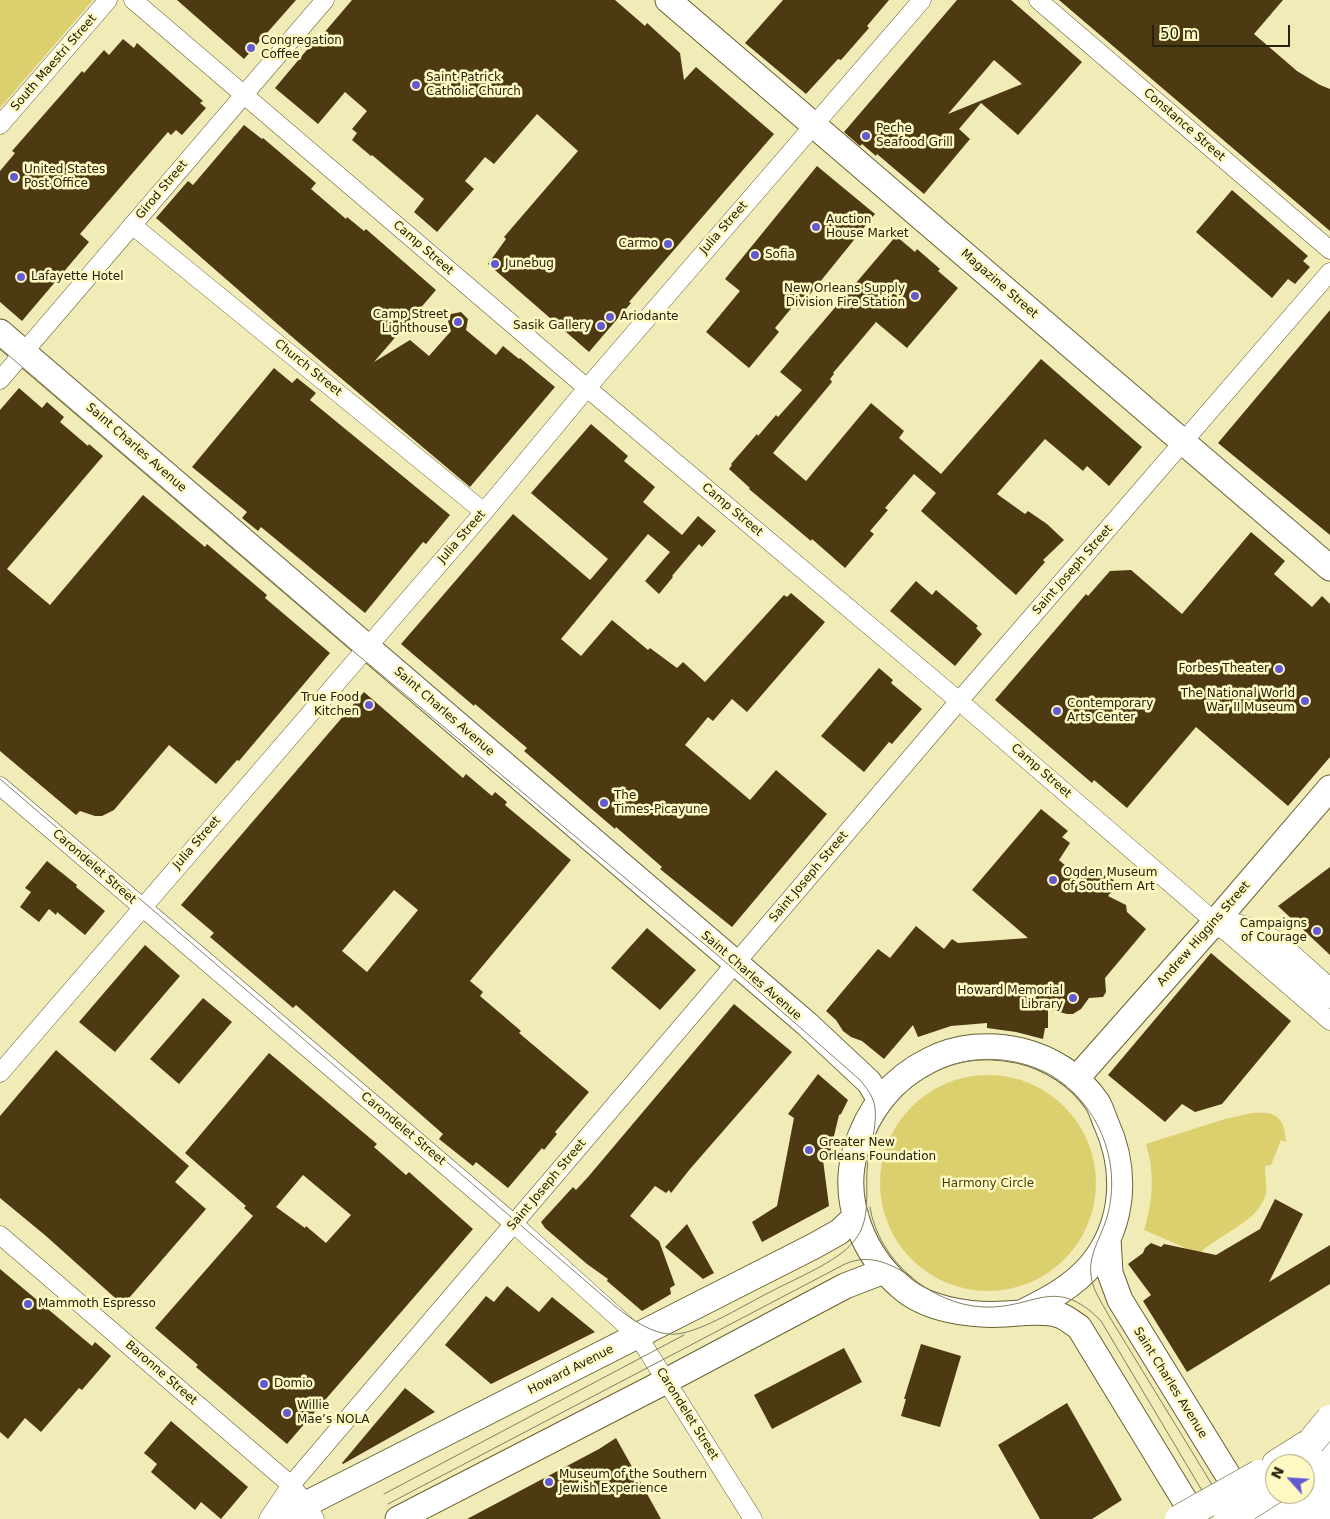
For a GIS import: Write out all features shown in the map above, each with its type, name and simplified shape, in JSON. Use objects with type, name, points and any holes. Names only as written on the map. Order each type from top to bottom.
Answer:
[{"type":"highway","points":[[1215,922],[1243,930],[1275,945],[1330,994]]},
{"type":"highway","points":[[1315,1454],[1325,1438],[1330,1420]]},
{"type":"highway","points":[[1294,1454],[1325,1438]]},
{"type":"highway","points":[[1189,1518],[1265,1470]]},
{"type":"highway","points":[[1271,1519],[1330,1480]]},
{"type":"highway","points":[[1228,1519],[1265,1495]]},
{"type":"highway","points":[[1307,1519],[1330,1502]]},
{"type":"main road","name":"Magazine Street","points":[[668,0],[1330,568]]},
{"type":"main road","name":"Saint Charles Avenue","points":[[0,332],[807,1024],[864,1077],[880,1100]]},
{"type":"main road","name":"Andrew Higgins Street","points":[[1076,1079],[1330,788]]},
{"type":"main road","name":"Saint Charles Avenue","points":[[1021,1313],[1055,1295],[1074,1281],[1091,1265],[1108,1238],[1120,1198],[1120,1174],[1116,1148],[1097,1102],[1076,1079],[1056,1065],[1034,1054],[1010,1048],[986,1046],[962,1049],[938,1056],[923,1063],[897,1082],[880,1100],[864,1126],[854,1155],[852,1186],[860,1231],[871,1253],[884,1271],[903,1289],[925,1303],[978,1314],[1058,1314],[1078,1327],[1189,1518]]},
{"type":"main road","name":"Howard Avenue","points":[[282,1519],[304,1502],[814,1246],[839,1232],[856,1216]]},
{"type":"main road","name":"Saint Charles Avenue","points":[[1108,1238],[1110,1273],[1120,1300],[1255,1519]]},
{"type":"main road","points":[[398,1519],[666,1381],[844,1286],[884,1271]]},
{"type":"main road","points":[[1189,1518],[1235,1486],[1325,1438]]},
{"type":"street","name":"South Maestri Street","points":[[0,125],[108,0]]},
{"type":"street","name":"Girod Street","points":[[0,380],[325,0]]},
{"type":"street","name":"Julia Street","points":[[0,1073],[922,0]]},
{"type":"street","name":"Constance Street","points":[[1038,0],[1330,250]]},
{"type":"street","name":"Camp Street","points":[[144,4],[244,94],[587,388],[959,701],[1330,1021]]},
{"type":"street","name":"Church Street","points":[[132,225],[484,512]]},
{"type":"street","name":"Saint Joseph Street","points":[[268,1519],[304,1502],[514,1224],[959,701],[1330,272]]},
{"type":"street","name":"Carondelet Street","points":[[0,786],[514,1224],[638,1336],[753,1519]]},
{"type":"street","name":"Baronne Street","points":[[0,1235],[304,1502]]},
{"type":"green space","points":[[0,0],[93,0],[0,108]]},
{"type":"green space","name":"Harmony Circle","points":[[988,1075],[1009,1077],[1029,1083],[1048,1093],[1064,1107],[1078,1123],[1088,1142],[1094,1162],[1096,1183],[1094,1204],[1088,1224],[1078,1243],[1064,1259],[1048,1273],[1029,1283],[1009,1289],[988,1291],[967,1289],[947,1283],[928,1273],[912,1259],[898,1243],[888,1224],[882,1204],[880,1183],[882,1162],[888,1142],[898,1123],[912,1107],[928,1093],[947,1083],[967,1077]]},
{"type":"green space","points":[[1252,1113],[1268,1113],[1278,1117],[1285,1133],[1286,1142],[1281,1140],[1271,1165],[1265,1166],[1266,1193],[1262,1204],[1245,1222],[1211,1244],[1193,1261],[1186,1248],[1144,1230],[1152,1187],[1151,1165],[1146,1144],[1225,1119]]},
{"type":"building","points":[[177,0],[296,0],[244,59]]},
{"type":"building","points":[[352,0],[615,0],[645,26],[647,23],[680,53],[684,80],[696,67],[774,134],[629,302],[631,303],[589,352],[488,264],[506,239],[504,237],[578,151],[537,114],[494,164],[485,157],[465,181],[474,189],[437,232],[414,212],[424,199],[352,140],[357,133],[352,129],[367,111],[345,92],[318,124],[275,88],[321,33],[323,34]]},
{"type":"building","points":[[783,0],[889,0],[867,26],[869,28],[841,60],[838,59],[806,94],[745,43]]},
{"type":"building","points":[[957,0],[1011,0],[1082,62],[1018,135],[981,103],[959,129],[970,139],[924,194],[877,154],[876,156],[862,144],[860,146],[844,132]],"holes":[[[994,60],[1022,84],[948,114]]]},
{"type":"building","points":[[1059,0],[1283,0],[1254,34],[1297,71],[1330,89],[1330,231]]},
{"type":"building","points":[[123,39],[134,48],[137,43],[203,101],[200,103],[206,108],[182,135],[176,130],[171,135],[168,132],[80,234],[89,242],[22,321],[0,302],[0,171],[15,153],[12,151],[82,71],[84,73],[104,50],[109,55]]},
{"type":"building","points":[[244,125],[263,138],[316,183],[311,189],[346,219],[347,217],[364,231],[366,229],[436,290],[374,362],[410,340],[429,356],[451,331],[448,321],[451,314],[461,312],[468,319],[466,330],[496,355],[503,346],[555,387],[470,487],[298,342],[156,218],[188,181],[193,185]]},
{"type":"building","points":[[817,166],[875,214],[798,309],[794,305],[775,328],[779,332],[749,368],[706,332],[740,291],[725,279]]},
{"type":"building","points":[[1232,190],[1308,256],[1303,261],[1310,267],[1295,284],[1288,279],[1272,298],[1196,232]]},
{"type":"building","points":[[896,236],[915,252],[917,249],[958,288],[907,348],[876,322],[833,373],[830,379],[832,382],[773,453],[806,481],[871,403],[904,431],[899,438],[941,474],[1041,359],[1142,447],[1109,486],[1087,466],[1083,471],[1045,439],[997,494],[1025,514],[1028,511],[1047,524],[1064,540],[1043,560],[1045,562],[1016,595],[921,511],[936,493],[914,474],[885,508],[888,510],[870,531],[874,534],[845,568],[749,489],[729,469],[731,464],[757,434],[758,436],[776,415],[778,417],[802,390],[780,372]]},
{"type":"building","points":[[1330,310],[1330,535],[1218,443]]},
{"type":"building","points":[[274,368],[292,383],[297,378],[316,393],[310,400],[450,515],[426,544],[423,542],[365,613],[261,527],[258,531],[242,518],[247,512],[192,467]]},
{"type":"building","points":[[19,388],[42,408],[47,402],[64,417],[60,422],[103,456],[7,569],[50,605],[143,495],[205,547],[207,544],[267,595],[265,598],[330,653],[239,761],[237,760],[216,784],[169,745],[114,810],[102,816],[95,816],[80,811],[76,815],[0,751],[0,410]]},
{"type":"building","points":[[591,424],[628,456],[624,461],[655,487],[643,502],[682,535],[698,516],[716,531],[702,547],[699,544],[659,594],[645,581],[670,552],[648,534],[561,639],[581,656],[612,620],[648,650],[650,648],[677,668],[683,662],[705,682],[784,595],[787,597],[791,593],[825,622],[747,712],[732,699],[713,721],[708,717],[685,745],[750,800],[776,770],[827,814],[732,927],[660,869],[662,867],[616,827],[615,829],[524,751],[527,748],[401,644],[513,514],[590,580],[608,559],[531,493]]},
{"type":"building","points":[[1251,532],[1285,561],[1274,574],[1312,607],[1322,596],[1330,604],[1330,757],[1288,806],[1196,727],[1127,808],[1094,780],[1092,783],[995,700],[1086,594],[1088,596],[1110,571],[1131,570],[1182,614]]},
{"type":"building","points":[[916,581],[932,595],[936,590],[978,626],[976,628],[982,634],[955,666],[890,611]]},
{"type":"building","points":[[879,668],[893,680],[891,683],[922,709],[892,744],[889,742],[864,772],[821,736]]},
{"type":"building","points":[[364,692],[463,778],[466,774],[492,796],[495,792],[507,802],[505,805],[571,860],[470,981],[483,992],[480,996],[521,1031],[519,1033],[589,1092],[555,1132],[557,1134],[544,1150],[542,1148],[508,1188],[476,1162],[473,1166],[439,1139],[443,1134],[296,1005],[293,1008],[210,937],[214,933],[181,905]],"holes":[[[394,890],[418,910],[367,972],[342,951]]]},
{"type":"building","points":[[1041,809],[1068,831],[1062,837],[1070,843],[1059,860],[1077,876],[1090,869],[1114,880],[1107,888],[1111,892],[1108,896],[1126,905],[1127,912],[1146,929],[1105,978],[1106,992],[1103,997],[1089,998],[1081,1009],[1073,1014],[1048,1009],[1048,1028],[1045,1028],[1043,1039],[1016,1032],[987,1028],[987,1023],[951,1026],[918,1037],[913,1025],[884,1059],[862,1041],[851,1037],[843,1031],[836,1020],[826,1011],[878,949],[890,958],[916,926],[944,949],[952,939],[958,943],[1028,938],[972,890]]},
{"type":"building","points":[[47,861],[105,911],[85,935],[57,912],[56,915],[49,909],[39,922],[20,907],[31,892],[25,888]]},
{"type":"building","name":"Campaigns of Courage","points":[[1330,867],[1330,955],[1278,906]]},
{"type":"building","points":[[647,928],[696,970],[660,1010],[611,968]]},
{"type":"building","points":[[145,945],[180,976],[115,1052],[79,1022]]},
{"type":"building","points":[[1211,953],[1291,1021],[1222,1104],[1195,1112],[1182,1104],[1165,1122],[1108,1075]]},
{"type":"building","points":[[203,998],[232,1022],[179,1084],[150,1059]]},
{"type":"building","points":[[734,1004],[792,1052],[671,1193],[669,1190],[666,1193],[655,1186],[630,1216],[659,1241],[675,1285],[670,1288],[671,1294],[642,1311],[607,1281],[608,1279],[587,1264],[545,1228],[541,1222],[573,1187],[576,1190],[588,1177]]},
{"type":"building","points":[[56,1050],[189,1166],[175,1182],[206,1209],[123,1305],[46,1236],[0,1198],[0,1116]]},
{"type":"building","points":[[269,1053],[377,1144],[374,1147],[406,1175],[409,1172],[473,1229],[287,1444],[196,1367],[198,1365],[155,1328],[253,1216],[244,1208],[246,1206],[185,1153]],"holes":[[[303,1175],[351,1215],[326,1243],[306,1226],[305,1228],[276,1207]]]},
{"type":"building","name":"Greater New Orleans Foundation","points":[[818,1074],[848,1100],[839,1115],[828,1161],[823,1160],[829,1206],[762,1242],[752,1222],[777,1206],[794,1118],[788,1114]]},
{"type":"building","points":[[1275,1199],[1303,1214],[1269,1282],[1330,1245],[1330,1284],[1187,1372],[1143,1301],[1151,1295],[1128,1264],[1143,1253],[1145,1248],[1151,1243],[1161,1247],[1164,1244],[1216,1255],[1260,1229]]},
{"type":"building","points":[[687,1224],[714,1273],[703,1279],[665,1247]]},
{"type":"building","points":[[0,1269],[92,1346],[95,1342],[111,1356],[82,1390],[79,1388],[41,1432],[25,1418],[8,1439],[0,1432]]},
{"type":"building","points":[[507,1286],[539,1312],[552,1297],[595,1332],[491,1384],[445,1345],[486,1296],[494,1302]]},
{"type":"building","points":[[921,1344],[961,1356],[940,1427],[901,1416],[906,1399],[904,1399]]},
{"type":"building","points":[[844,1348],[862,1382],[772,1429],[754,1395]]},
{"type":"building","points":[[405,1388],[435,1412],[343,1464],[342,1463]]},
{"type":"building","points":[[1067,1403],[1122,1500],[1092,1519],[1040,1519],[998,1445]]},
{"type":"building","points":[[171,1421],[248,1487],[221,1519],[201,1502],[195,1510],[151,1472],[157,1464],[144,1453]]},
{"type":"building","points":[[616,1438],[661,1519],[467,1519],[599,1449]]},
{"type":"tram line","points":[[0,348],[359,656],[715,953],[859,1079],[871,1096],[875,1115],[867,1171],[866,1213],[860,1232],[847,1249],[827,1263],[712,1323],[677,1334],[668,1334],[644,1326],[616,1307],[0,779]]},
{"type":"tram line","points":[[876,1133],[889,1111],[905,1092],[915,1084],[949,1066],[973,1060],[1010,1061],[1034,1067],[1063,1084],[1079,1098],[1092,1115],[1102,1134],[1108,1154],[1111,1175],[1111,1196],[1107,1217],[1092,1260],[1091,1275],[1093,1285],[1109,1316],[1233,1519]]},
{"type":"tram line","points":[[870,1207],[875,1226],[884,1245],[896,1261],[910,1276],[945,1298],[964,1304],[984,1307],[1002,1306],[1057,1296],[1070,1299],[1085,1307],[1101,1321],[1219,1519]]},
{"type":"tram line","points":[[388,1504],[845,1264],[854,1261],[872,1260],[888,1264],[912,1277]]},
{"type":"tram line","points":[[384,1494],[684,1335]]},
{"type":"place","name":"Congregation Coffee","points":[[251,48]]},
{"type":"place","name":"Saint Patrick Catholic Church","points":[[416,85]]},
{"type":"place","name":"Peche Seafood Grill","points":[[866,136]]},
{"type":"place","name":"United States Post Office","points":[[14,177]]},
{"type":"place","name":"Auction House Market","points":[[816,227]]},
{"type":"place","name":"Carmo","points":[[668,244]]},
{"type":"place","name":"Sofia","points":[[755,255]]},
{"type":"place","name":"Junebug","points":[[495,264]]},
{"type":"place","name":"Lafayette Hotel","points":[[21,277]]},
{"type":"place","name":"New Orleans Supply Division Fire Station","points":[[915,296]]},
{"type":"place","name":"Ariodante","points":[[610,317]]},
{"type":"place","name":"Camp Street Lighthouse","points":[[458,322]]},
{"type":"place","name":"Sasik Gallery","points":[[601,326]]},
{"type":"place","name":"Forbes Theater","points":[[1279,669]]},
{"type":"place","name":"The National World War II Museum","points":[[1305,701]]},
{"type":"place","name":"True Food Kitchen","points":[[369,705]]},
{"type":"place","name":"Contemporary Arts Center","points":[[1057,711]]},
{"type":"place","name":"The Times-Picayune","points":[[604,803]]},
{"type":"place","name":"Ogden Museum of Southern Art","points":[[1053,880]]},
{"type":"place","name":"Campaigns of Courage","points":[[1317,931]]},
{"type":"place","name":"Howard Memorial Library","points":[[1073,998]]},
{"type":"place","name":"Greater New Orleans Foundation","points":[[809,1150]]},
{"type":"place","name":"Mammoth Espresso","points":[[28,1304]]},
{"type":"place","name":"Domio","points":[[264,1384]]},
{"type":"place","name":"Willie Mae’s NOLA","points":[[287,1413]]},
{"type":"place","name":"Museum of the Southern Jewish Experience","points":[[549,1482]]}]
